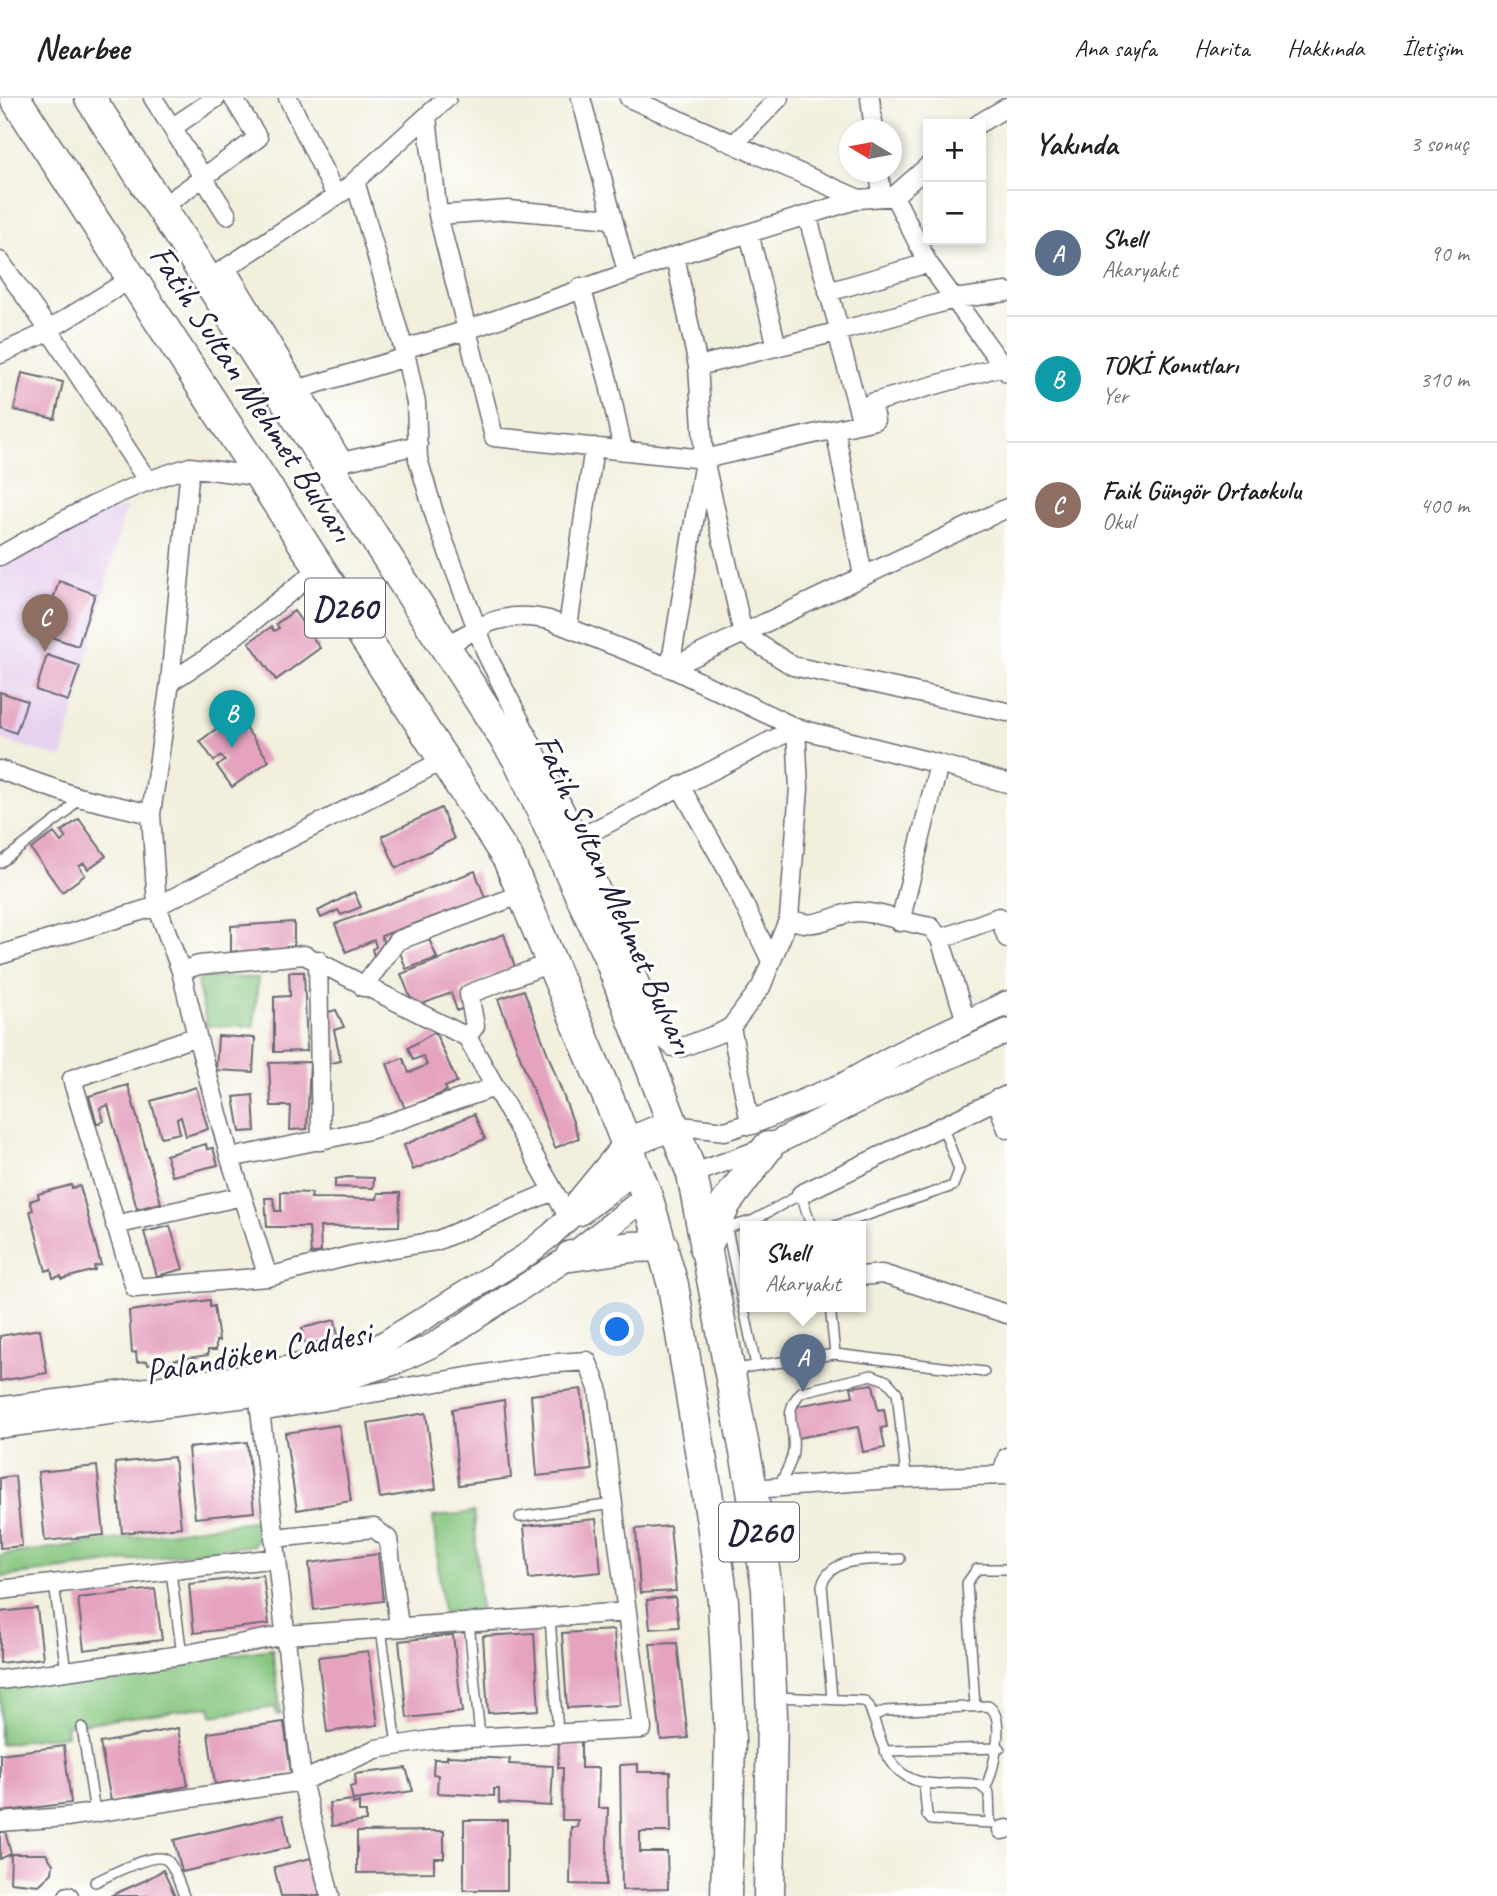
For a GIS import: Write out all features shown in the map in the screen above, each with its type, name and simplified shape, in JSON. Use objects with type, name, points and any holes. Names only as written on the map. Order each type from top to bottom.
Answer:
[{"type":"highway","name":"Fatih Sultan Mehmet Bulvarı","points":[[15,98],[508,859],[612,1107],[663,1247],[673,1285],[723,1601],[730,1740],[726,1896]]},
{"type":"highway","name":"Fatih Sultan Mehmet Bulvarı","points":[[100,101],[162,207],[218,273],[336,463],[444,647],[519,761],[610,960],[672,1125]]},
{"type":"highway","points":[[636,1170],[672,1125]]},
{"type":"highway","name":"D260","points":[[672,1125],[715,1237],[765,1488],[772,1696],[769,1896]]},
{"type":"highway","points":[[715,1237],[726,1203],[768,1147]]},
{"type":"highway","points":[[636,1170],[692,1174]]},
{"type":"highway","points":[[564,1236],[631,1247],[663,1247]]},
{"type":"street","points":[[153,98],[227,215]]},
{"type":"street","points":[[173,127],[216,98]]},
{"type":"street","points":[[162,207],[258,138],[233,98]]},
{"type":"street","points":[[288,98],[336,197]]},
{"type":"street","points":[[218,273],[336,197],[447,98]]},
{"type":"street","points":[[581,98],[627,272]]},
{"type":"street","points":[[630,98],[859,200]]},
{"type":"street","points":[[734,144],[779,98]]},
{"type":"street","points":[[870,98],[873,119]]},
{"type":"street","points":[[984,119],[1001,98]]},
{"type":"street","points":[[985,119],[1007,107]]},
{"type":"street","points":[[427,117],[438,215],[494,436],[704,458],[862,424],[875,420],[871,403],[1005,369],[929,263],[888,196],[883,182]]},
{"type":"street","points":[[292,391],[675,256],[859,200],[888,196],[923,170]]},
{"type":"street","points":[[355,181],[405,353],[416,403],[418,459],[437,523],[488,655],[579,838],[665,1042],[673,1047],[683,1047],[731,1027],[761,987],[789,918],[799,788],[796,728]]},
{"type":"street","points":[[438,215],[508,210],[613,219]]},
{"type":"street","points":[[807,215],[862,424]]},
{"type":"street","points":[[749,233],[777,347]]},
{"type":"street","points":[[675,256],[698,366],[704,458],[743,634],[793,666],[1007,712]]},
{"type":"street","points":[[0,261],[49,330],[147,480]]},
{"type":"street","points":[[828,292],[929,263]]},
{"type":"street","points":[[0,354],[49,330],[132,278]]},
{"type":"street","points":[[582,287],[624,450]]},
{"type":"street","points":[[698,366],[839,332],[954,299],[1007,292]]},
{"type":"street","points":[[835,429],[863,576]]},
{"type":"street","points":[[336,463],[418,445]]},
{"type":"street","points":[[568,626],[594,447]]},
{"type":"street","points":[[670,668],[704,458]]},
{"type":"street","points":[[190,467],[170,682],[151,814],[157,906],[181,971],[230,1158],[268,1277]]},
{"type":"street","points":[[0,556],[65,518],[147,480],[190,467],[261,477]]},
{"type":"street","points":[[670,668],[1007,508]]},
{"type":"street","points":[[170,682],[208,659],[319,569]]},
{"type":"street","points":[[444,647],[479,626],[501,617],[517,616],[568,626],[670,668],[796,728],[1007,783]]},
{"type":"street","points":[[579,838],[796,728]]},
{"type":"street","points":[[0,955],[157,906],[444,760]]},
{"type":"street","points":[[900,922],[939,764]]},
{"type":"street","points":[[0,770],[78,797],[151,814]]},
{"type":"street","points":[[680,786],[728,872],[771,961]]},
{"type":"street","points":[[363,987],[397,941],[522,894]]},
{"type":"street","points":[[789,918],[801,925],[815,925],[859,912],[931,927],[940,939],[966,1021]]},
{"type":"street","points":[[940,939],[999,917],[1007,938]]},
{"type":"street","points":[[181,971],[199,965],[304,955],[467,1037],[553,1191],[564,1236]]},
{"type":"street","points":[[318,960],[321,1141]]},
{"type":"street","points":[[467,1037],[475,1026],[468,994],[550,963]]},
{"type":"street","points":[[672,1125],[725,1131],[750,1123],[843,1085],[966,1021],[1007,1003]]},
{"type":"street","points":[[731,1027],[750,1123]]},
{"type":"street","points":[[692,1174],[768,1147],[899,1080],[1007,1031]]},
{"type":"street","points":[[197,1036],[72,1079],[135,1288],[268,1277],[353,1255],[436,1241],[553,1191]]},
{"type":"street","points":[[230,1158],[369,1130],[495,1087]]},
{"type":"street","points":[[801,1194],[1002,1097],[1007,1129]]},
{"type":"street","name":"Palandöken Caddesi","points":[[564,1236],[579,1200],[636,1170]]},
{"type":"street","name":"Palandöken Caddesi","points":[[0,1426],[259,1394],[346,1378],[414,1355],[564,1236],[636,1170]]},
{"type":"street","points":[[115,1225],[242,1196]]},
{"type":"street","points":[[866,1276],[888,1276],[1007,1314]]},
{"type":"street","points":[[0,1822],[95,1813],[302,1781],[376,1749],[397,1745],[480,1737],[642,1728],[598,1388],[587,1361],[259,1394],[302,1781],[330,1896]]},
{"type":"street","name":"Palandöken Caddesi","points":[[0,1409],[259,1394]]},
{"type":"street","points":[[765,1488],[906,1478],[1005,1475],[1007,1457]]},
{"type":"street","points":[[274,1538],[374,1528],[382,1531],[388,1539],[390,1628]]},
{"type":"street","points":[[0,1590],[277,1558]]},
{"type":"street","points":[[0,1680],[181,1655],[286,1635],[627,1612]]},
{"type":"lane","points":[[0,863],[65,814],[78,797]]},
{"type":"lane","points":[[850,1221],[953,1186],[959,1170],[942,1125]]},
{"type":"lane","points":[[750,1221],[801,1194],[809,1221]]},
{"type":"lane","points":[[715,1237],[740,1226]]},
{"type":"lane","points":[[831,1312],[835,1354]]},
{"type":"lane","points":[[743,1367],[835,1354],[985,1372]]},
{"type":"lane","points":[[765,1488],[793,1450],[789,1409],[793,1400],[801,1392],[872,1375],[887,1381],[897,1392],[906,1478]]},
{"type":"lane","points":[[520,1517],[613,1504]]},
{"type":"lane","points":[[832,1698],[822,1585],[824,1578],[833,1568],[843,1563],[900,1559]]},
{"type":"lane","points":[[975,1707],[967,1583],[977,1569],[1007,1569]]},
{"type":"lane","points":[[171,1572],[181,1655]]},
{"type":"lane","points":[[54,1584],[66,1671]]},
{"type":"lane","points":[[550,1617],[558,1733]]},
{"type":"lane","points":[[469,1623],[480,1737]]},
{"type":"lane","points":[[390,1628],[397,1745]]},
{"type":"lane","points":[[772,1696],[859,1699],[869,1706],[884,1751],[895,1768],[924,1784],[977,1784],[989,1793],[1000,1827],[930,1820],[927,1815],[924,1784]]},
{"type":"lane","points":[[873,1716],[884,1711],[992,1707],[999,1714],[1000,1748],[985,1789]]},
{"type":"lane","points":[[82,1727],[95,1813]]},
{"type":"lane","points":[[884,1751],[1000,1748]]},
{"type":"lane","points":[[95,1882],[148,1859],[161,1857],[169,1861],[184,1896]]},
{"type":"shaded area","points":[[126,506],[62,758],[0,739],[0,565],[58,532]]},
{"type":"green space","points":[[204,977],[258,978],[254,1026],[207,1026],[197,982]]},
{"type":"green space","points":[[474,1512],[480,1610],[443,1613],[433,1517]]},
{"type":"green space","points":[[259,1520],[261,1534],[253,1545],[0,1577],[0,1555]]},
{"type":"green space","points":[[272,1649],[281,1714],[277,1715],[275,1707],[212,1716],[210,1706],[66,1726],[67,1735],[0,1744],[0,1688]]},
{"type":"building","points":[[22,373],[63,382],[55,419],[14,410]]},
{"type":"building","points":[[59,581],[95,594],[78,646],[42,634]]},
{"type":"building","points":[[294,611],[320,648],[276,680],[249,642],[271,627],[274,631],[279,628],[276,624]]},
{"type":"building","points":[[47,655],[80,666],[68,701],[36,690]]},
{"type":"building","points":[[0,692],[27,701],[16,733],[0,727]]},
{"type":"building","points":[[236,714],[269,761],[232,787],[217,766],[225,761],[221,756],[214,761],[200,741]]},
{"type":"building","points":[[441,808],[454,839],[396,868],[382,836]]},
{"type":"building","points":[[79,819],[106,856],[88,869],[84,863],[79,866],[85,875],[62,892],[31,849],[54,833],[61,842],[66,838],[61,832]]},
{"type":"building","points":[[475,871],[485,898],[381,936],[387,950],[374,956],[374,940],[346,952],[335,924]]},
{"type":"building","points":[[354,892],[361,907],[341,915],[338,910],[321,918],[318,911]]},
{"type":"building","points":[[294,922],[294,947],[287,947],[288,952],[269,953],[268,948],[260,949],[261,955],[237,957],[237,951],[231,952],[231,926]]},
{"type":"building","points":[[504,934],[515,967],[460,990],[466,1007],[457,1011],[451,993],[414,1007],[401,974]]},
{"type":"building","points":[[429,939],[437,958],[406,969],[399,949]]},
{"type":"building","points":[[289,972],[304,972],[307,1051],[274,1052],[274,997],[290,996]]},
{"type":"building","points":[[524,990],[579,1138],[555,1148],[498,999]]},
{"type":"building","points":[[336,1010],[344,1027],[334,1030],[341,1061],[326,1064],[325,1013]]},
{"type":"building","points":[[435,1032],[457,1082],[445,1087],[447,1091],[405,1109],[387,1064],[403,1058],[409,1073],[427,1065],[423,1056],[413,1060],[408,1048]]},
{"type":"building","points":[[218,1036],[255,1038],[253,1072],[216,1070]]},
{"type":"building","points":[[310,1062],[307,1129],[290,1130],[291,1106],[271,1106],[269,1063]]},
{"type":"building","points":[[128,1085],[161,1203],[137,1209],[108,1105],[100,1108],[104,1121],[97,1124],[89,1096]]},
{"type":"building","points":[[196,1087],[208,1129],[186,1136],[181,1117],[177,1119],[180,1133],[161,1137],[151,1101]]},
{"type":"building","points":[[253,1095],[255,1131],[240,1132],[234,1097]]},
{"type":"building","points":[[474,1114],[485,1139],[413,1170],[404,1145]]},
{"type":"building","points":[[206,1144],[207,1149],[213,1148],[218,1165],[172,1176],[166,1155]]},
{"type":"building","points":[[374,1178],[373,1188],[335,1187],[335,1179]]},
{"type":"building","points":[[71,1185],[72,1188],[80,1186],[101,1265],[94,1266],[95,1270],[62,1279],[61,1276],[53,1278],[51,1269],[46,1271],[30,1211],[33,1210],[30,1201],[39,1198],[38,1194]]},
{"type":"building","points":[[281,1192],[312,1193],[311,1198],[377,1199],[378,1193],[400,1193],[399,1226],[320,1227],[321,1252],[311,1254],[309,1227],[267,1227],[265,1198],[273,1198],[275,1211],[281,1211]]},
{"type":"building","points":[[170,1226],[183,1269],[157,1276],[144,1232]]},
{"type":"building","points":[[210,1300],[210,1307],[214,1306],[219,1341],[216,1341],[216,1350],[208,1350],[208,1355],[148,1364],[147,1361],[137,1362],[136,1352],[132,1353],[129,1311]]},
{"type":"building","points":[[335,1320],[338,1337],[305,1345],[302,1328]]},
{"type":"building","points":[[40,1329],[47,1373],[0,1381],[0,1336]]},
{"type":"building","points":[[873,1384],[878,1410],[884,1409],[887,1427],[881,1428],[885,1448],[863,1452],[858,1427],[797,1438],[791,1407],[853,1396],[851,1387]]},
{"type":"building","points":[[581,1389],[592,1470],[537,1476],[531,1395]]},
{"type":"building","points":[[504,1400],[511,1478],[459,1485],[452,1409]]},
{"type":"building","points":[[426,1413],[436,1489],[380,1498],[368,1423]]},
{"type":"building","points":[[339,1425],[351,1501],[297,1510],[285,1433]]},
{"type":"building","points":[[247,1442],[254,1512],[195,1518],[188,1448]]},
{"type":"building","points":[[174,1457],[181,1527],[122,1533],[115,1463]]},
{"type":"building","points":[[97,1466],[104,1535],[45,1541],[38,1472]]},
{"type":"building","points":[[15,1476],[22,1546],[0,1548],[0,1478]]},
{"type":"building","points":[[596,1519],[601,1572],[529,1579],[524,1526]]},
{"type":"building","points":[[670,1526],[676,1591],[640,1593],[636,1529]]},
{"type":"building","points":[[378,1554],[383,1601],[314,1610],[309,1563]]},
{"type":"building","points":[[263,1575],[269,1624],[194,1633],[189,1584]]},
{"type":"building","points":[[155,1589],[162,1640],[84,1650],[78,1598]]},
{"type":"building","points":[[675,1597],[679,1627],[650,1629],[647,1600]]},
{"type":"building","points":[[37,1608],[43,1658],[0,1663],[0,1612]]},
{"type":"building","points":[[614,1630],[619,1705],[567,1708],[562,1633]]},
{"type":"building","points":[[534,1633],[539,1710],[488,1713],[483,1636]]},
{"type":"building","points":[[453,1635],[462,1712],[407,1718],[399,1641]]},
{"type":"building","points":[[677,1643],[688,1738],[661,1740],[650,1644]]},
{"type":"building","points":[[368,1651],[378,1725],[327,1732],[318,1657]]},
{"type":"building","points":[[284,1722],[291,1773],[215,1784],[208,1733]]},
{"type":"building","points":[[178,1728],[188,1786],[111,1801],[100,1743]]},
{"type":"building","points":[[559,1740],[581,1740],[581,1768],[599,1768],[598,1808],[608,1808],[606,1885],[570,1884],[571,1827],[577,1827],[578,1820],[562,1820],[563,1768],[558,1768]]},
{"type":"building","points":[[64,1746],[71,1803],[0,1812],[0,1754]]},
{"type":"building","points":[[447,1756],[510,1759],[509,1764],[553,1766],[551,1806],[499,1803],[499,1789],[494,1789],[494,1796],[437,1793],[438,1775],[433,1774],[434,1759],[447,1759]]},
{"type":"building","points":[[638,1764],[638,1772],[670,1772],[671,1832],[640,1832],[640,1852],[667,1852],[668,1889],[622,1890],[620,1765]]},
{"type":"building","points":[[406,1768],[413,1791],[353,1800],[350,1787],[356,1785],[355,1774]]},
{"type":"building","points":[[353,1800],[353,1804],[359,1802],[359,1812],[366,1812],[366,1821],[332,1826],[329,1803]]},
{"type":"building","points":[[283,1815],[290,1847],[182,1872],[174,1840]]},
{"type":"building","points":[[464,1820],[507,1820],[507,1890],[464,1890]]},
{"type":"building","points":[[5,1831],[11,1854],[0,1859],[0,1833]]},
{"type":"building","points":[[444,1831],[444,1858],[434,1858],[434,1872],[357,1873],[357,1832]]},
{"type":"building","points":[[11,1854],[46,1854],[53,1864],[52,1873],[39,1885],[10,1882]]},
{"type":"building","points":[[311,1858],[320,1896],[281,1896],[274,1867]]},
{"type":"building","points":[[163,1870],[175,1896],[110,1896],[146,1880]]},
{"type":"place","name":"Faik Güngör Ortaokulu","points":[[45,652]]},
{"type":"place","name":"TOKİ Konutları","points":[[232,748]]},
{"type":"place","name":"Shell","points":[[803,1392]]}]
